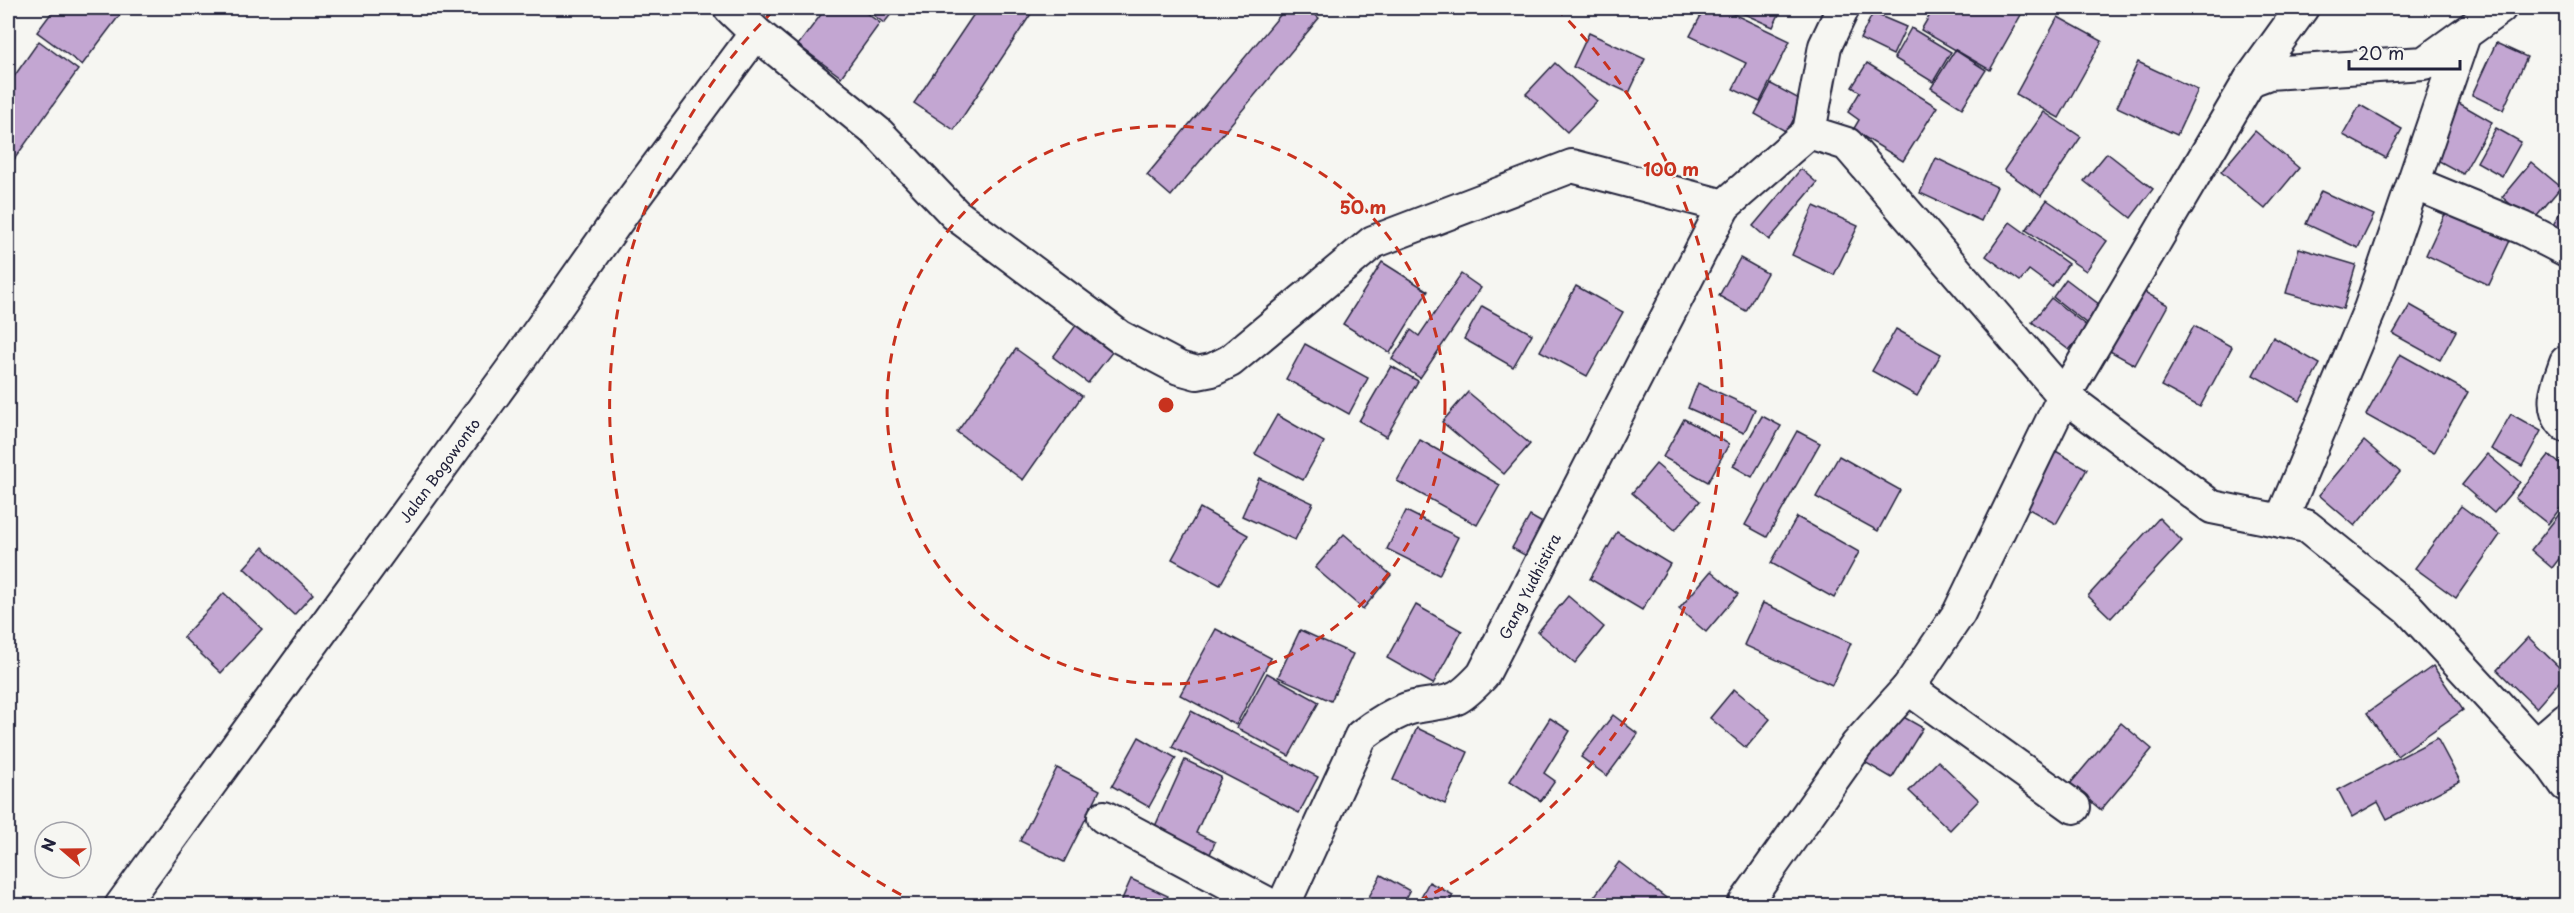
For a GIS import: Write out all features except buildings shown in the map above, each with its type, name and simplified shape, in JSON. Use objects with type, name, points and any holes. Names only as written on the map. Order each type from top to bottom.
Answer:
[{"type":"street","points":[[730,8],[756,33],[878,133],[955,214],[1120,337],[1179,368],[1197,372],[1212,370],[1230,361],[1373,242],[1572,166],[1724,206],[1809,132],[1824,46],[1843,8]]},
{"type":"street","points":[[1743,906],[1857,745],[1908,688],[1959,613],[2064,396],[2250,80],[2302,8]]},
{"type":"street","points":[[2250,80],[2269,73],[2424,63],[2500,8]]},
{"type":"street","name":"Jalan Bogowonto","points":[[121,906],[521,357],[624,211],[756,33]]},
{"type":"street","points":[[2281,521],[2370,309],[2464,35]]},
{"type":"street","points":[[1809,132],[1847,144],[2064,396],[2212,507],[2306,526],[2409,609],[2535,746],[2566,785]]},
{"type":"street","points":[[2414,183],[2523,228],[2566,250]]},
{"type":"street","name":"Gang Yudhistira","points":[[1283,906],[1361,736],[1375,725],[1412,708],[1447,704],[1465,694],[1483,675],[1724,206]]},
{"type":"street","points":[[2566,362],[2556,394],[2555,410],[2566,426]]},
{"type":"street","points":[[1908,688],[2074,807]]},
{"type":"street","points":[[2535,746],[2566,719]]},
{"type":"street","points":[[1104,817],[1272,906]]}]
